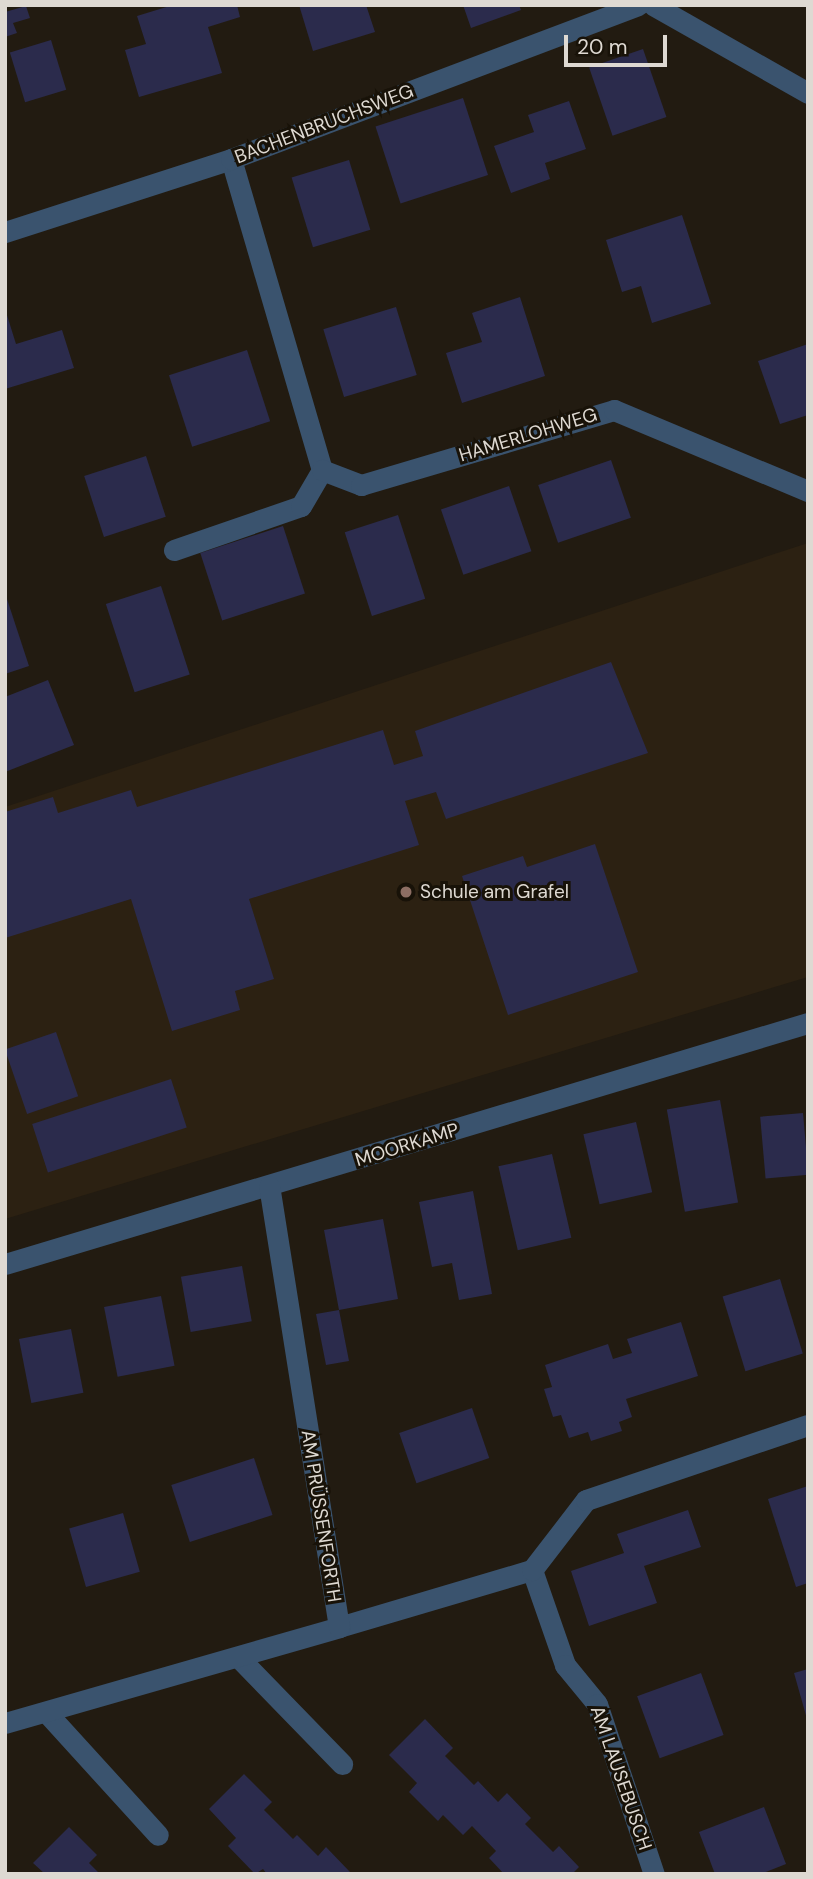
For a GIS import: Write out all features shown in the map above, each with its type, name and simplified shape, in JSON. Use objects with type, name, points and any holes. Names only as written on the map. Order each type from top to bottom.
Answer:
[{"type":"street","name":"BACHENBRUCHSWEG","points":[[5,232],[231,159],[638,5]]},
{"type":"street","points":[[653,5],[808,93]]},
{"type":"street","points":[[174,550],[301,506],[322,470],[231,159]]},
{"type":"street","name":"HAMERLOHWEG","points":[[322,470],[361,485],[614,410],[808,491]]},
{"type":"street","name":"MOORKAMP","points":[[5,1264],[270,1187],[808,1023]]},
{"type":"street","name":"AM PRÜSSENFORTH","points":[[5,1723],[239,1658],[339,1627],[270,1187]]},
{"type":"street","points":[[339,1627],[532,1570],[586,1500],[808,1425]]},
{"type":"street","name":"AM LAUSEBUSCH","points":[[532,1570],[565,1665],[597,1704],[654,1874]]},
{"type":"street","points":[[239,1658],[342,1764]]},
{"type":"street","points":[[46,1712],[158,1835]]},
{"type":"shaded area","name":"Schule am Grafel","points":[[808,543],[808,977],[5,1219],[5,807]]},
{"type":"building","points":[[173,5],[237,5],[240,17],[208,27],[222,73],[139,97],[125,50],[146,44],[137,16]]},
{"type":"building","points":[[299,5],[366,5],[375,32],[313,51]]},
{"type":"building","points":[[463,5],[519,5],[521,10],[471,28]]},
{"type":"building","points":[[26,6],[30,18],[13,23],[17,33],[5,37],[5,12]]},
{"type":"building","points":[[51,40],[66,90],[25,102],[10,53]]},
{"type":"building","points":[[643,49],[666,117],[613,136],[589,68]]},
{"type":"building","points":[[463,98],[488,175],[401,203],[376,126]]},
{"type":"building","points":[[569,101],[586,149],[545,163],[550,179],[511,193],[494,146],[534,132],[528,115]]},
{"type":"building","points":[[349,160],[370,230],[313,247],[292,178]]},
{"type":"building","points":[[682,215],[711,304],[652,323],[641,286],[622,292],[606,240]]},
{"type":"building","points":[[520,297],[545,376],[462,403],[446,353],[482,342],[472,313]]},
{"type":"building","points":[[396,307],[417,375],[344,397],[323,329]]},
{"type":"building","points":[[6,312],[16,344],[62,330],[74,368],[5,389]]},
{"type":"building","points":[[808,344],[808,415],[780,424],[758,361]]},
{"type":"building","points":[[247,350],[270,421],[192,447],[169,375]]},
{"type":"building","points":[[146,456],[166,517],[104,537],[84,476]]},
{"type":"building","points":[[611,460],[631,518],[558,543],[538,485]]},
{"type":"building","points":[[509,486],[531,551],[463,575],[441,509]]},
{"type":"building","points":[[398,515],[425,599],[372,616],[345,532]]},
{"type":"building","points":[[283,526],[305,594],[222,620],[200,553]]},
{"type":"building","points":[[161,586],[190,674],[135,692],[106,604]]},
{"type":"building","points":[[5,597],[29,666],[5,674]]},
{"type":"building","points":[[611,662],[648,753],[446,819],[436,792],[405,801],[419,845],[249,899],[274,979],[235,991],[240,1010],[172,1031],[131,899],[5,938],[5,812],[53,797],[58,813],[131,790],[137,807],[383,730],[394,765],[423,756],[415,731]]},
{"type":"building","points":[[48,680],[74,745],[5,772],[5,697]]},
{"type":"building","points":[[595,844],[638,972],[508,1015],[462,876],[523,856],[527,867]]},
{"type":"building","points":[[56,1032],[78,1096],[27,1114],[5,1050]]},
{"type":"building","points":[[171,1079],[187,1128],[48,1173],[32,1124]]},
{"type":"building","points":[[720,1100],[738,1202],[685,1212],[667,1109]]},
{"type":"building","points":[[803,1113],[808,1175],[766,1179],[760,1117]]},
{"type":"building","points":[[636,1122],[652,1192],[600,1204],[583,1134]]},
{"type":"building","points":[[552,1154],[571,1238],[518,1250],[498,1166]]},
{"type":"building","points":[[473,1191],[492,1294],[459,1300],[452,1263],[432,1267],[419,1202]]},
{"type":"building","points":[[383,1219],[398,1299],[339,1310],[324,1230]]},
{"type":"building","points":[[242,1266],[252,1321],[191,1332],[181,1277]]},
{"type":"building","points":[[780,1279],[803,1354],[745,1371],[723,1297]]},
{"type":"building","points":[[161,1296],[175,1366],[118,1377],[104,1307]]},
{"type":"building","points":[[339,1310],[349,1361],[326,1365],[316,1314]]},
{"type":"building","points":[[681,1322],[698,1376],[626,1399],[632,1417],[619,1422],[622,1431],[591,1441],[588,1432],[569,1438],[561,1415],[553,1417],[544,1389],[552,1387],[545,1365],[608,1344],[613,1359],[632,1353],[627,1339]]},
{"type":"building","points":[[71,1329],[83,1393],[31,1403],[19,1339]]},
{"type":"building","points":[[472,1408],[489,1458],[416,1483],[399,1433]]},
{"type":"building","points":[[254,1458],[273,1515],[190,1542],[171,1485]]},
{"type":"building","points":[[808,1486],[808,1583],[796,1587],[768,1499]]},
{"type":"building","points":[[688,1510],[701,1547],[644,1566],[657,1603],[589,1626],[571,1571],[624,1553],[617,1534]]},
{"type":"building","points":[[123,1513],[140,1572],[86,1587],[69,1528]]},
{"type":"building","points":[[808,1669],[808,1718],[807,1719],[794,1673]]},
{"type":"building","points":[[701,1673],[724,1735],[660,1758],[637,1696]]},
{"type":"building","points":[[425,1719],[453,1748],[445,1756],[474,1785],[478,1781],[498,1802],[507,1793],[531,1818],[525,1824],[553,1852],[559,1846],[579,1867],[572,1874],[504,1874],[489,1858],[496,1851],[472,1826],[463,1835],[443,1815],[438,1821],[409,1792],[417,1783],[389,1755]]},
{"type":"building","points":[[244,1774],[272,1802],[264,1810],[293,1839],[297,1835],[318,1856],[326,1847],[350,1872],[267,1874],[263,1869],[255,1874],[228,1846],[236,1838],[209,1809]]},
{"type":"building","points":[[764,1807],[786,1864],[761,1874],[715,1874],[699,1832]]},
{"type":"building","points":[[69,1827],[97,1855],[89,1863],[100,1874],[45,1874],[33,1863]]},
{"type":"place","name":"Schule am Grafel","points":[[406,892]]}]
